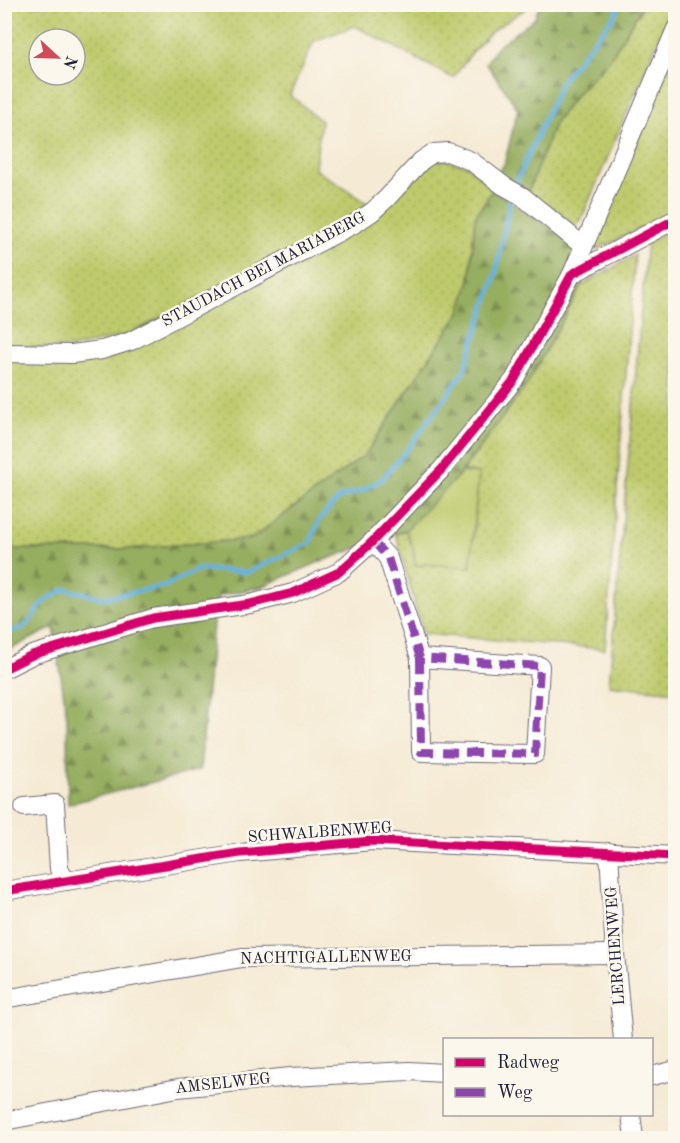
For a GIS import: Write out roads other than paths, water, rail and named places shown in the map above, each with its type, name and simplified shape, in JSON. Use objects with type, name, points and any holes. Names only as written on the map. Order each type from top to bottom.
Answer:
[{"type":"street","points":[[4,669],[32,655],[153,618],[250,604],[293,593],[339,572],[373,541],[442,469],[514,380],[572,274],[675,29]]},
{"type":"street","name":"STAUDACH BEI MARIABERG","points":[[4,353],[72,354],[102,350],[131,341],[354,224],[372,212],[421,161],[433,153],[448,152],[471,161],[504,186],[522,196],[583,246]]},
{"type":"street","points":[[572,274],[675,219]]},
{"type":"street","points":[[373,541],[388,558],[420,658],[421,752],[536,754],[540,666],[420,658]]},
{"type":"street","points":[[24,807],[55,804],[59,869],[66,881]]},
{"type":"street","name":"SCHWALBENWEG","points":[[4,891],[240,853],[372,842],[675,856]]},
{"type":"street","name":"LERCHENWEG","points":[[609,852],[623,1038]]},
{"type":"street","name":"NACHTIGALLENWEG","points":[[4,999],[242,958],[615,954]]},
{"type":"street","points":[[653,1076],[675,1070]]},
{"type":"street","name":"AMSELWEG","points":[[4,1121],[177,1088],[291,1077],[409,1071],[443,1073]]},
{"type":"street","points":[[631,1116],[634,1138]]},
{"type":"waterway","points":[[514,187],[562,80],[615,15],[620,4]]},
{"type":"waterway","points":[[4,630],[20,629],[25,626],[45,601],[66,589],[103,598],[165,586],[199,569],[248,572],[310,543],[319,520],[339,498],[363,490],[382,479],[410,446],[463,373],[495,278],[511,195]]}]
